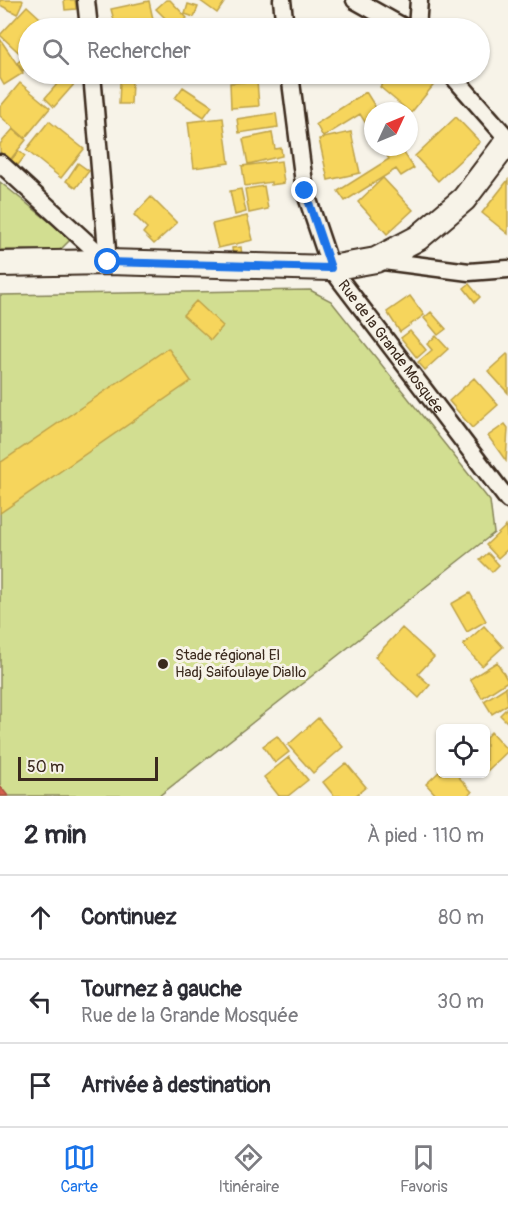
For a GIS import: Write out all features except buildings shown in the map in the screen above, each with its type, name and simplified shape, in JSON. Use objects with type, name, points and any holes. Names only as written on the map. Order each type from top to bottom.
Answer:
[{"type":"street","points":[[86,0],[88,18]]},
{"type":"street","points":[[282,0],[284,18]]},
{"type":"street","points":[[355,0],[387,18]]},
{"type":"street","points":[[418,18],[419,0]]},
{"type":"street","points":[[93,84],[108,262]]},
{"type":"street","name":"Rue de la Grande Mosquée","points":[[291,84],[305,191],[331,268],[508,500]]},
{"type":"street","points":[[0,264],[108,262],[331,268],[375,260],[418,238],[464,199],[508,140],[460,84]]},
{"type":"street","points":[[0,163],[108,262]]},
{"type":"street","points":[[375,260],[469,272],[508,268]]},
{"type":"green space","points":[[0,182],[71,239],[60,250],[0,250]]},
{"type":"green space","name":"Stade régional El Hadj Saifoulaye Diallo","points":[[310,290],[331,301],[490,501],[494,533],[159,796],[0,796],[0,295]]},
{"type":"place","name":"Stade régional El Hadj Saifoulaye Diallo","points":[[163,664]]},
{"type":"route","points":[[108,262],[331,268],[305,191]]}]
